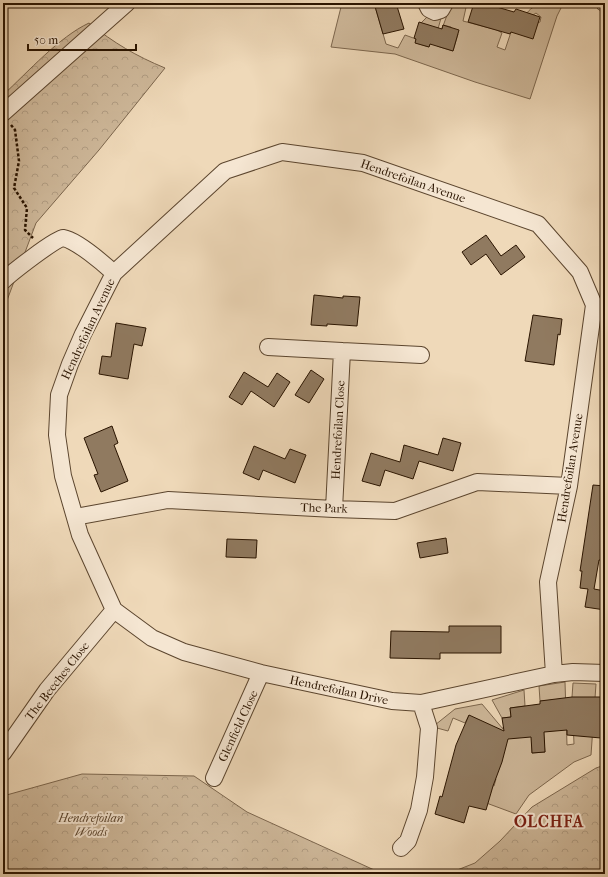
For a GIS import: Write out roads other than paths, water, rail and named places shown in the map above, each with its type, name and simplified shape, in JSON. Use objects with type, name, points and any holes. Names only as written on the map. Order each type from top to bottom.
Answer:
[{"type":"street","points":[[5,117],[127,3]]},
{"type":"street","points":[[426,3],[429,9],[435,12],[441,10],[444,3]]},
{"type":"street","name":"Hendrefoilan Avenue","points":[[114,610],[80,535],[63,476],[57,436],[59,395],[83,334],[114,274],[224,171],[282,152],[363,163],[538,224],[580,272],[599,303],[569,486],[548,582],[554,674]]},
{"type":"street","points":[[3,281],[60,238],[64,238],[91,254],[114,274]]},
{"type":"street","points":[[268,347],[421,355]]},
{"type":"street","name":"Hendrefoilan Close","points":[[334,509],[342,351]]},
{"type":"street","name":"The Park","points":[[75,517],[168,500],[395,511],[477,482],[569,486]]},
{"type":"street","name":"Hendrefoilan Drive","points":[[114,610],[152,638],[184,652],[262,674],[392,701],[422,703],[554,674],[574,672],[605,673]]},
{"type":"street","name":"The Beeches Close","points":[[3,753],[47,690],[114,610]]},
{"type":"street","name":"Glenfield Close","points":[[214,778],[262,674]]},
{"type":"street","points":[[401,848],[408,841],[419,810],[425,777],[429,728],[422,703]]},
{"type":"district","name":"OLCHFA","points":[[549,821]]},
{"type":"park label","name":"Hendrefoilan Woods","points":[[91,825]]}]
